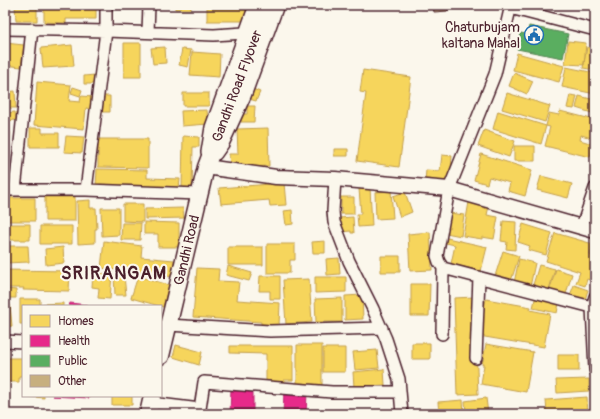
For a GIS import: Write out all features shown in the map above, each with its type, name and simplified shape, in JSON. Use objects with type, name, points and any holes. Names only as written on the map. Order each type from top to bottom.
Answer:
[{"type":"main road","name":"Gandhi Road Flyover","points":[[206,167],[268,5]]},
{"type":"main road","name":"Gandhi Road","points":[[162,352],[206,167]]},
{"type":"street","points":[[86,190],[106,31],[106,5]]},
{"type":"street","points":[[148,32],[149,5]]},
{"type":"street","points":[[206,167],[211,127],[255,5]]},
{"type":"street","points":[[206,167],[223,144],[245,96],[278,5]]},
{"type":"street","points":[[442,334],[443,268],[437,256],[450,189],[495,74],[511,6],[595,30]]},
{"type":"street","points":[[5,29],[214,35],[244,33]]},
{"type":"street","points":[[32,30],[10,190],[86,190],[199,194]]},
{"type":"street","points":[[206,167],[276,177],[331,179],[450,189],[588,229],[595,188]]},
{"type":"street","points":[[331,179],[334,222],[349,261],[382,328],[399,379],[402,414]]},
{"type":"street","points":[[443,268],[594,302],[595,370]]},
{"type":"street","points":[[476,358],[479,277]]},
{"type":"street","points":[[168,325],[270,331],[382,328]]},
{"type":"street","points":[[5,341],[22,342]]},
{"type":"street","points":[[150,404],[200,409],[204,382],[332,392],[400,392]]},
{"type":"building: Homes","points":[[5,5],[10,5],[10,16],[5,16]]},
{"type":"building: Homes","points":[[15,5],[37,5],[37,21],[16,21]]},
{"type":"building: Homes","points":[[66,5],[96,5],[96,19],[66,19],[66,23],[44,22],[44,7],[66,7]]},
{"type":"building: Homes","points":[[126,5],[145,5],[145,6],[126,7]]},
{"type":"building: Homes","points":[[170,5],[170,6],[157,6]]},
{"type":"building: Homes","points":[[175,5],[191,5],[191,9],[175,9]]},
{"type":"building: Homes","points":[[207,5],[246,5],[246,21],[207,21]]},
{"type":"building: Homes","points":[[568,41],[586,43],[584,65],[565,64]]},
{"type":"building: Homes","points":[[5,43],[24,45],[21,67],[5,65]]},
{"type":"building: Homes","points":[[124,43],[141,43],[141,77],[124,77]]},
{"type":"building: Homes","points":[[72,45],[74,66],[43,68],[41,48]]},
{"type":"building: Homes","points":[[165,47],[166,63],[153,64],[151,48]]},
{"type":"building: Homes","points":[[587,47],[595,49],[595,70],[583,68]]},
{"type":"building: Homes","points":[[182,49],[191,50],[188,67],[179,65]]},
{"type":"building: Homes","points":[[192,52],[220,54],[219,77],[190,75]]},
{"type":"building: Homes","points":[[517,53],[564,66],[559,82],[513,70]]},
{"type":"building: Homes","points":[[566,67],[595,73],[595,94],[562,87]]},
{"type":"building: Homes","points":[[5,70],[11,70],[10,87],[5,87]]},
{"type":"building: Homes","points":[[363,70],[411,77],[399,167],[357,161],[366,93],[360,92]]},
{"type":"building: Homes","points":[[514,73],[533,81],[527,94],[509,86]]},
{"type":"building: Homes","points":[[95,75],[95,84],[84,84],[84,76]]},
{"type":"building: Homes","points":[[37,82],[71,85],[69,101],[80,102],[81,96],[93,97],[92,109],[86,108],[84,129],[34,125]]},
{"type":"building: Homes","points":[[73,87],[82,90],[80,96],[71,93]]},
{"type":"building: Homes","points":[[253,89],[260,92],[256,101],[249,99]]},
{"type":"building: Homes","points":[[15,91],[16,108],[5,108],[5,92]]},
{"type":"building: Homes","points":[[183,93],[209,93],[209,106],[183,106]]},
{"type":"building: Homes","points":[[507,93],[550,106],[545,122],[502,109]]},
{"type":"building: Homes","points":[[570,95],[577,96],[574,109],[567,108]]},
{"type":"building: Homes","points":[[98,96],[110,96],[110,112],[98,112]]},
{"type":"building: Homes","points":[[579,96],[595,100],[595,114],[576,108]]},
{"type":"building: Homes","points":[[247,106],[255,106],[254,122],[241,122],[241,114],[247,114]]},
{"type":"building: Homes","points":[[207,110],[208,124],[182,126],[181,111]]},
{"type":"building: Homes","points":[[498,111],[546,126],[541,144],[493,129]]},
{"type":"building: Homes","points":[[560,111],[595,120],[595,139],[581,135],[580,140],[593,144],[590,157],[545,146],[550,127],[546,126],[549,113],[559,115]]},
{"type":"building: Homes","points":[[15,112],[16,120],[5,121],[5,113]]},
{"type":"building: Homes","points":[[5,123],[8,124],[7,132],[10,132],[9,150],[5,150]]},
{"type":"building: Homes","points":[[30,128],[42,128],[42,133],[59,133],[59,147],[30,147]]},
{"type":"building: Homes","points":[[268,128],[269,166],[230,168],[229,154],[238,154],[237,129]]},
{"type":"building: Homes","points":[[484,130],[515,141],[509,157],[478,146]]},
{"type":"building: Homes","points":[[66,136],[84,137],[82,153],[64,152]]},
{"type":"building: Homes","points":[[183,136],[199,137],[199,147],[193,147],[192,189],[182,189]]},
{"type":"building: Homes","points":[[98,139],[148,139],[148,168],[98,167]]},
{"type":"building: Homes","points":[[514,146],[535,146],[535,161],[514,161]]},
{"type":"building: Homes","points":[[334,149],[348,149],[348,156],[334,156]]},
{"type":"building: Homes","points":[[481,154],[532,170],[525,196],[508,191],[510,183],[489,177],[487,184],[474,180]]},
{"type":"building: Homes","points":[[442,155],[452,156],[450,183],[425,181],[426,170],[440,171]]},
{"type":"building: Homes","points":[[97,169],[147,170],[147,178],[180,179],[179,188],[96,186]]},
{"type":"building: Homes","points":[[541,176],[572,184],[568,198],[537,190]]},
{"type":"building: Homes","points":[[284,183],[286,205],[270,206],[269,200],[221,204],[219,188]]},
{"type":"building: Homes","points":[[370,188],[372,226],[358,227],[357,214],[361,214],[359,189]]},
{"type":"building: Homes","points":[[391,191],[393,218],[376,219],[375,192]]},
{"type":"building: Homes","points":[[405,192],[412,212],[400,217],[393,196]]},
{"type":"building: Homes","points":[[45,197],[75,197],[75,221],[45,221]]},
{"type":"building: Homes","points":[[341,197],[354,197],[354,214],[341,214]]},
{"type":"building: Homes","points":[[5,198],[35,198],[35,221],[5,221]]},
{"type":"building: Homes","points":[[90,200],[90,208],[96,208],[97,229],[95,229],[95,243],[78,244],[77,201]]},
{"type":"building: Homes","points":[[469,202],[489,206],[487,215],[498,217],[494,239],[463,236]]},
{"type":"building: Homes","points":[[123,204],[143,204],[143,222],[123,221]]},
{"type":"building: Homes","points":[[101,208],[119,208],[119,235],[102,236]]},
{"type":"building: Homes","points":[[183,208],[184,218],[145,219],[145,209]]},
{"type":"building: Homes","points":[[292,210],[293,224],[286,225],[284,211]]},
{"type":"building: Homes","points":[[450,213],[464,215],[461,236],[446,233]]},
{"type":"building: Homes","points":[[353,217],[354,233],[351,233],[351,231],[340,232],[339,218]]},
{"type":"building: Homes","points":[[503,221],[516,222],[515,250],[506,249],[507,242],[501,241]]},
{"type":"building: Homes","points":[[144,222],[179,223],[179,247],[158,247],[158,234],[144,234]]},
{"type":"building: Homes","points":[[122,223],[141,223],[140,240],[121,240]]},
{"type":"building: Homes","points":[[5,224],[30,224],[30,240],[5,240]]},
{"type":"building: Homes","points":[[523,224],[552,233],[546,255],[528,250],[530,246],[518,242]]},
{"type":"building: Homes","points":[[40,226],[72,226],[72,244],[40,244]]},
{"type":"building: Homes","points":[[430,232],[432,270],[410,271],[408,234]]},
{"type":"building: Homes","points":[[555,233],[593,244],[590,255],[595,256],[595,272],[592,281],[587,279],[585,286],[576,283],[580,272],[546,261]]},
{"type":"building: Homes","points":[[447,238],[487,247],[481,271],[451,264],[455,245],[446,243]]},
{"type":"building: Homes","points":[[104,241],[142,246],[141,257],[174,260],[172,277],[101,268]]},
{"type":"building: Homes","points":[[325,241],[325,253],[313,253],[312,242]]},
{"type":"building: Homes","points":[[267,244],[295,244],[295,260],[290,260],[290,273],[267,273]]},
{"type":"building: Homes","points":[[5,246],[28,246],[29,262],[5,263]]},
{"type":"building: Homes","points":[[63,247],[64,263],[46,265],[45,249]]},
{"type":"building: Homes","points":[[228,247],[263,247],[263,265],[228,265]]},
{"type":"building: Homes","points":[[503,251],[519,256],[511,281],[495,276]]},
{"type":"building: Homes","points":[[381,256],[400,256],[400,272],[381,272]]},
{"type":"building: Homes","points":[[339,258],[340,274],[327,275],[326,259]]},
{"type":"building: Homes","points":[[519,259],[535,263],[530,287],[514,283]]},
{"type":"building: Homes","points":[[539,265],[555,269],[548,293],[532,288]]},
{"type":"building: Homes","points":[[228,266],[252,273],[249,281],[226,275]]},
{"type":"building: Homes","points":[[197,268],[219,269],[218,281],[239,282],[237,300],[280,303],[279,325],[261,324],[261,322],[193,317]]},
{"type":"building: Homes","points":[[556,269],[572,274],[565,297],[549,292]]},
{"type":"building: Homes","points":[[5,270],[70,271],[69,291],[5,288]]},
{"type":"building: Homes","points":[[93,273],[112,274],[110,299],[98,298],[99,288],[92,287]]},
{"type":"building: Homes","points":[[114,276],[124,276],[126,295],[115,295]]},
{"type":"building: Homes","points":[[138,276],[169,285],[163,307],[162,305],[156,305],[131,298]]},
{"type":"building: Homes","points":[[260,276],[280,276],[280,299],[270,299],[270,291],[259,291]]},
{"type":"building: Homes","points":[[315,277],[346,277],[346,292],[315,293]]},
{"type":"building: Homes","points":[[309,279],[312,322],[286,324],[283,280]]},
{"type":"building: Homes","points":[[411,284],[430,284],[429,316],[411,316]]},
{"type":"building: Homes","points":[[574,285],[588,290],[584,303],[569,298]]},
{"type":"building: Homes","points":[[5,289],[16,290],[16,298],[5,298]]},
{"type":"building: Homes","points":[[362,295],[363,319],[345,320],[345,296]]},
{"type":"building: Homes","points":[[474,297],[478,394],[457,395],[454,298]]},
{"type":"building: Homes","points":[[342,298],[342,322],[316,322],[315,299]]},
{"type":"building: Homes","points":[[20,299],[40,299],[40,305],[22,305],[22,324],[20,324]]},
{"type":"building: Homes","points":[[486,299],[531,307],[530,310],[550,314],[544,347],[479,336]]},
{"type":"building: Homes","points":[[535,299],[559,303],[557,313],[533,308]]},
{"type":"building: Homes","points":[[63,303],[63,305],[43,305]]},
{"type":"building: Homes","points":[[10,305],[12,326],[5,327],[5,306]]},
{"type":"building: Homes","points":[[412,343],[430,343],[430,359],[412,359]]},
{"type":"building: Homes","points":[[486,344],[533,352],[526,392],[481,384],[484,365],[482,365]]},
{"type":"building: Homes","points":[[176,345],[202,352],[199,365],[173,357]]},
{"type":"building: Homes","points":[[297,345],[322,345],[322,385],[297,385]]},
{"type":"building: Homes","points":[[230,346],[293,346],[293,380],[284,380],[284,384],[266,384],[266,354],[230,353]]},
{"type":"building: Homes","points":[[323,348],[345,348],[345,372],[323,372]]},
{"type":"building: Homes","points":[[377,350],[379,368],[355,370],[353,352]]},
{"type":"building: Homes","points":[[558,355],[579,355],[579,371],[558,371]]},
{"type":"building: Homes","points":[[5,358],[22,358],[22,376],[19,376],[19,382],[5,382]]},
{"type":"building: Homes","points":[[384,369],[385,385],[354,387],[353,372]]},
{"type":"building: Homes","points":[[589,379],[589,391],[557,393],[556,380]]},
{"type":"building: Homes","points":[[112,397],[132,397],[132,405],[112,405]]},
{"type":"building: Homes","points":[[587,397],[588,414],[547,414],[546,400]]},
{"type":"building: Homes","points":[[486,398],[488,414],[466,414],[465,401]]},
{"type":"building: Homes","points":[[463,400],[464,414],[439,414],[438,402]]},
{"type":"building: Health","points":[[70,303],[87,305],[69,305]]},
{"type":"building: Health","points":[[231,389],[253,390],[253,414],[230,414]]},
{"type":"building: Health","points":[[284,392],[307,393],[306,414],[283,414]]},
{"type":"building: Public","points":[[529,26],[568,34],[563,58],[517,49],[520,33],[527,34]]},
{"type":"building: Other","points":[[433,5],[448,5],[448,11],[434,12]]},
{"type":"place","name":"Chaturbujam kaltana Mahal","points":[[534,35]]},
{"type":"district","name":"SRIRANGAM","points":[[114,273]]}]
